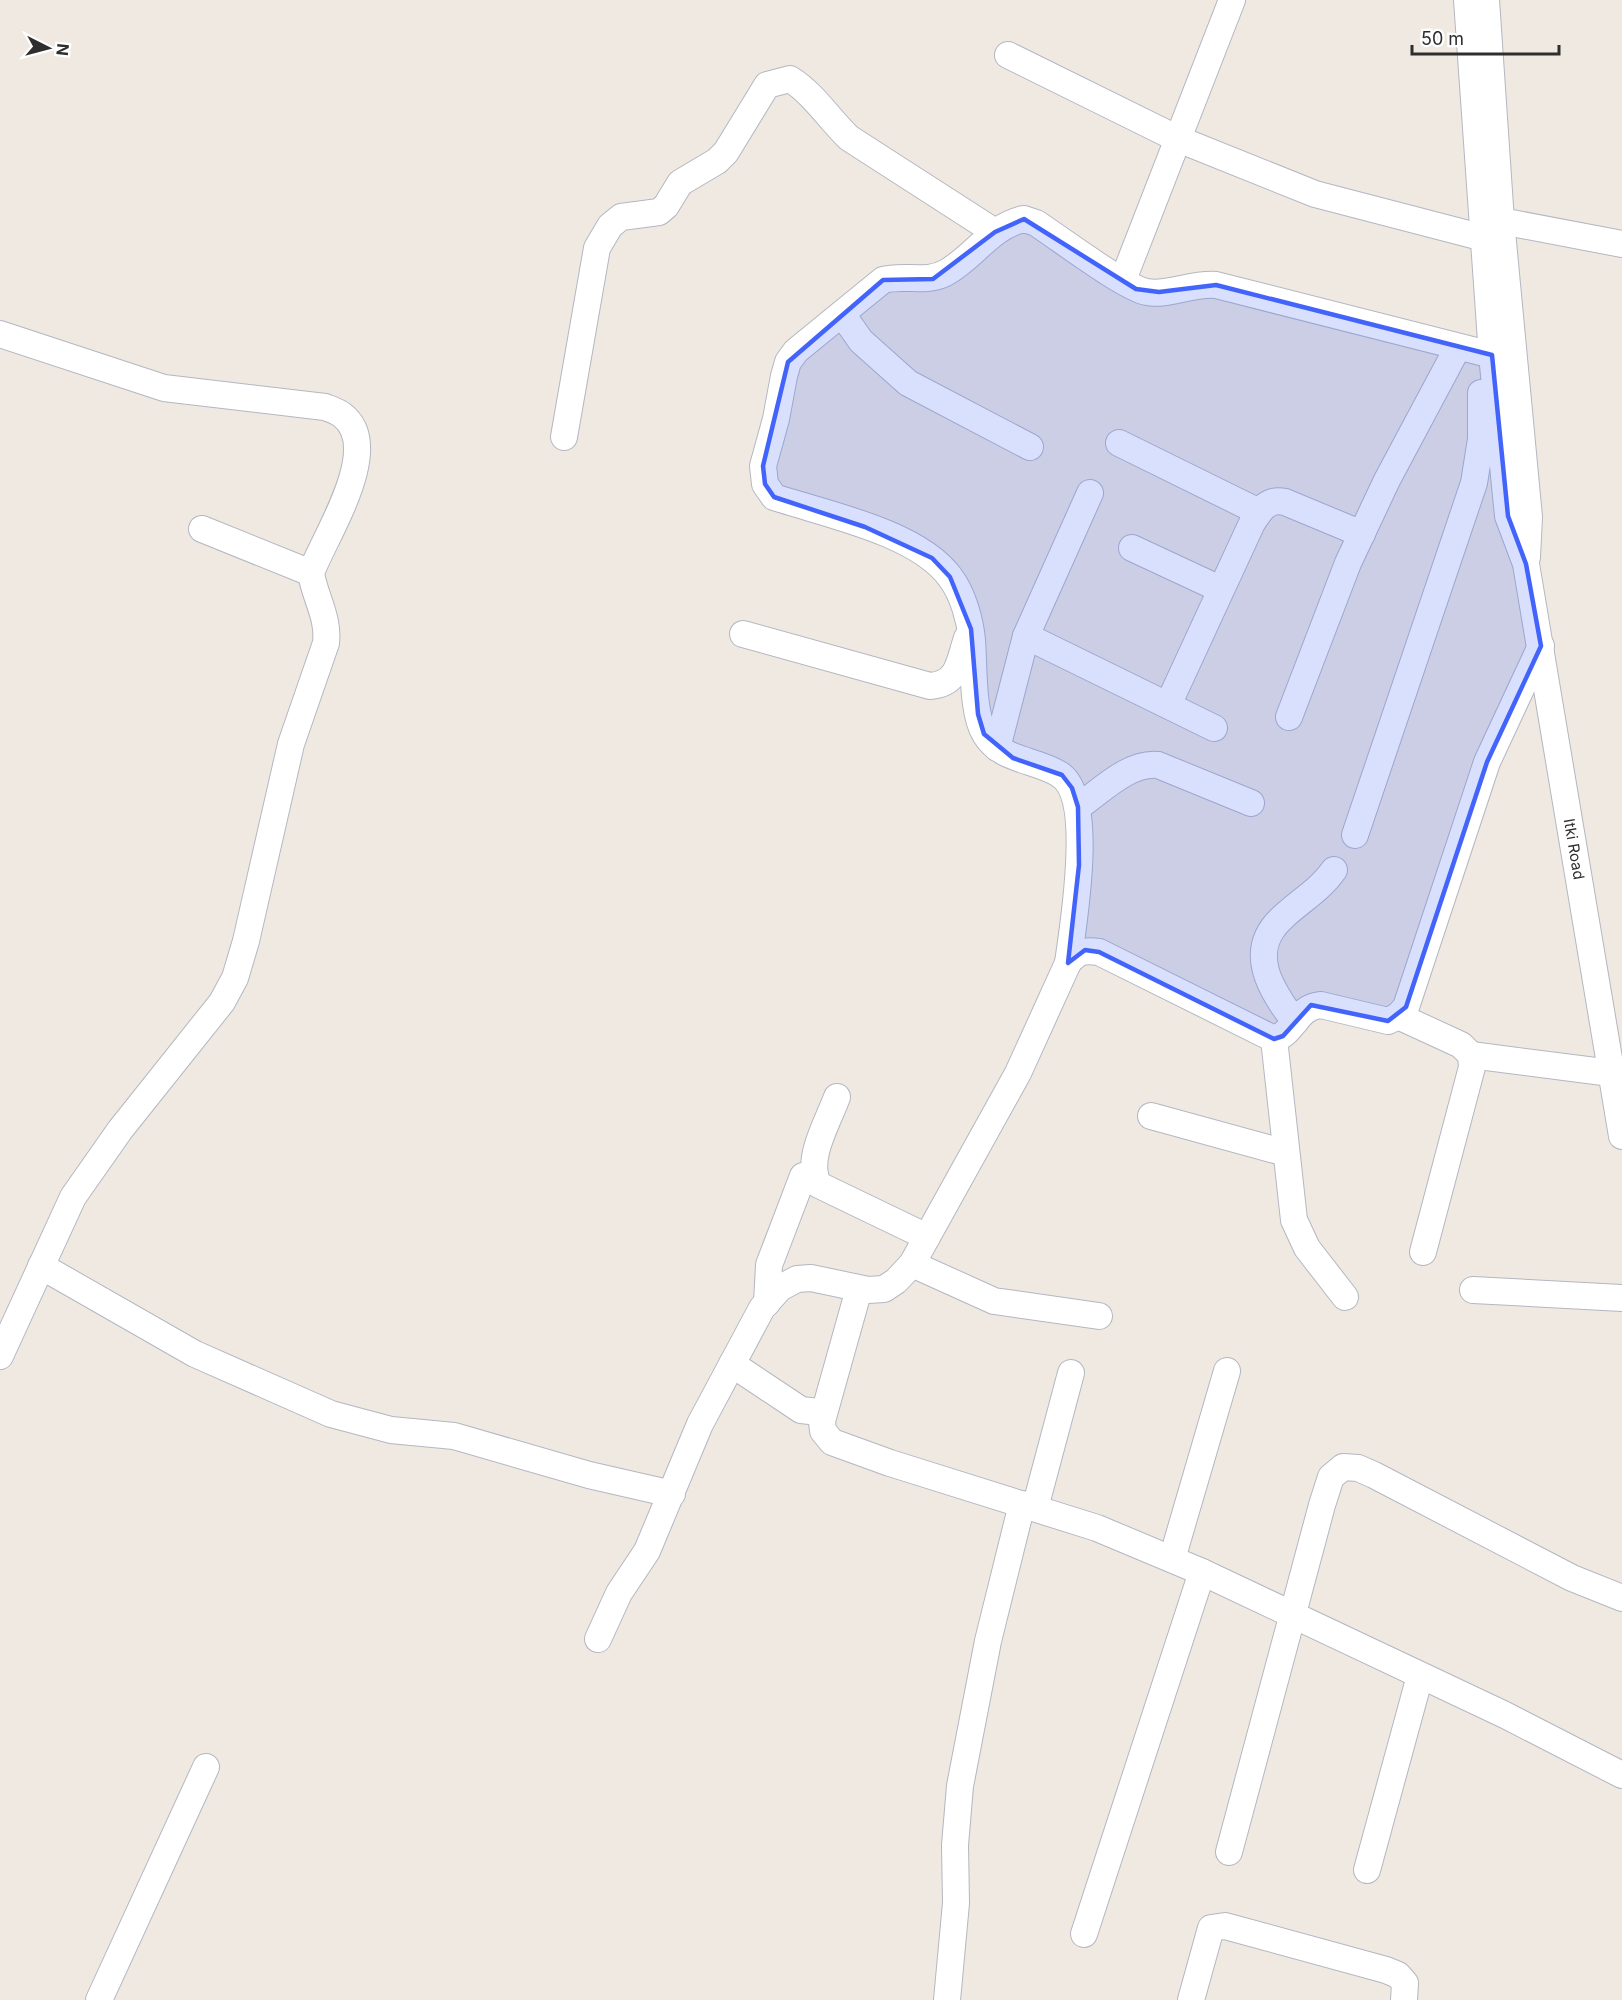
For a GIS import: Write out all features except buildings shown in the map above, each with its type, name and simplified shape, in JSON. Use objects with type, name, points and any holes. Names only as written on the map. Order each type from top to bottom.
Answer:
[{"type":"street","points":[[1123,280],[1232,0]]},
{"type":"street","points":[[1467,0],[1492,230],[1529,517],[1526,564]]},
{"type":"street","points":[[1355,835],[1476,473],[1481,439],[1477,352],[1492,230],[1486,0]]},
{"type":"street","points":[[1008,55],[1178,139],[1315,194],[1492,230],[1622,244]]},
{"type":"street","points":[[564,437],[597,248],[602,237],[621,217],[659,212],[666,206],[680,183],[717,161],[726,152],[767,85],[790,79],[803,87],[833,123],[849,138],[996,232]]},
{"type":"street","points":[[1068,963],[1078,886],[1078,807],[1072,788],[1062,775],[1044,766],[1013,758],[997,748],[984,734],[978,714],[970,629],[960,595],[950,577],[932,558],[901,541],[865,527],[774,497],[765,484],[763,466],[788,362],[796,351],[883,280],[896,276],[933,279],[949,272],[996,232],[1024,219],[1036,223],[1136,289],[1148,293],[1193,285],[1216,285],[1477,352]]},
{"type":"street","points":[[842,314],[861,340],[908,383],[1030,447]]},
{"type":"street","points":[[0,334],[164,388],[325,407],[343,416],[354,432],[357,455],[353,479],[311,573],[314,589],[328,626],[326,643],[291,744],[235,978],[222,1002],[90,1171],[73,1197],[0,1356]]},
{"type":"street","points":[[1288,717],[1362,534],[1387,480],[1477,352]]},
{"type":"street","points":[[1477,352],[1508,516],[1526,564]]},
{"type":"street","points":[[1119,443],[1259,512]]},
{"type":"street","points":[[997,748],[1026,636],[1090,493]]},
{"type":"street","points":[[1168,705],[1220,589],[1259,512],[1268,503],[1275,500],[1362,534]]},
{"type":"street","points":[[202,529],[311,573]]},
{"type":"street","points":[[1132,548],[1220,589]]},
{"type":"street","name":"Itki Road","points":[[1526,564],[1622,1136]]},
{"type":"street","points":[[743,634],[930,686],[944,685],[954,677],[970,629]]},
{"type":"street","points":[[1026,636],[1214,728]]},
{"type":"street","points":[[598,1639],[620,1593],[647,1551],[700,1424],[767,1302],[780,1288],[797,1279],[811,1278],[860,1288],[884,1289],[896,1281],[912,1264],[1018,1073],[1068,963],[1075,954],[1085,950],[1099,952],[1274,1039],[1283,1036],[1302,1010],[1311,1005],[1321,1005],[1388,1021],[1398,1016],[1406,1006],[1486,762],[1541,646]]},
{"type":"street","points":[[1078,807],[1145,764],[1158,765],[1251,802]]},
{"type":"street","points":[[1294,1022],[1273,993],[1263,957],[1268,939],[1283,917],[1314,894],[1334,870]]},
{"type":"street","points":[[1398,1016],[1461,1045],[1471,1055],[1611,1073]]},
{"type":"street","points":[[1274,1039],[1297,1231],[1346,1298]]},
{"type":"street","points":[[1423,1252],[1472,1068],[1471,1055]]},
{"type":"street","points":[[837,1097],[813,1163],[813,1175],[819,1185],[927,1237]]},
{"type":"street","points":[[1151,1116],[1286,1153]]},
{"type":"street","points":[[767,1302],[769,1265],[803,1176]]},
{"type":"street","points":[[912,1264],[994,1301],[1099,1316]]},
{"type":"street","points":[[41,1266],[195,1354],[331,1413],[391,1430],[454,1436],[589,1475],[672,1494]]},
{"type":"street","points":[[822,1420],[860,1288]]},
{"type":"street","points":[[1473,1290],[1622,1298]]},
{"type":"street","points":[[732,1364],[801,1410],[819,1412],[823,1431],[827,1437],[845,1448],[1096,1528],[1202,1572],[1505,1715],[1622,1774]]},
{"type":"street","points":[[1172,1560],[1227,1371]]},
{"type":"street","points":[[947,2000],[956,1903],[955,1845],[960,1786],[988,1641],[1071,1373]]},
{"type":"street","points":[[1229,1852],[1331,1477],[1343,1467],[1358,1468],[1374,1475],[1572,1578],[1622,1598]]},
{"type":"street","points":[[1084,1934],[1202,1572]]},
{"type":"street","points":[[1367,1870],[1420,1676]]},
{"type":"street","points":[[99,2000],[206,1767]]},
{"type":"street","points":[[1192,2000],[1211,1928],[1225,1926],[1386,1970],[1398,1975],[1405,1983],[1404,2000]]},
{"type":"highlighted area","points":[[1024,219],[1136,289],[1159,292],[1216,285],[1492,355],[1508,516],[1526,564],[1541,646],[1487,762],[1406,1007],[1388,1021],[1311,1005],[1283,1036],[1274,1039],[1099,952],[1085,950],[1068,963],[1079,865],[1078,807],[1072,788],[1062,775],[1013,758],[984,734],[978,714],[971,629],[950,577],[932,558],[865,527],[774,497],[765,484],[763,466],[788,362],[883,280],[933,279],[995,232]]}]
